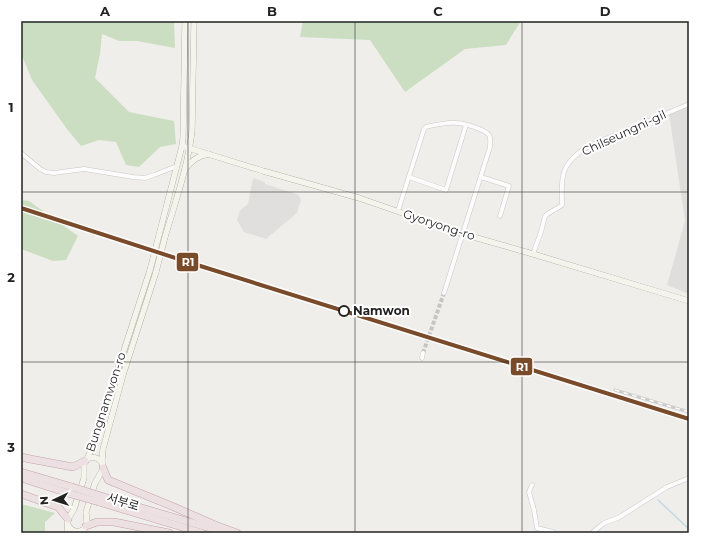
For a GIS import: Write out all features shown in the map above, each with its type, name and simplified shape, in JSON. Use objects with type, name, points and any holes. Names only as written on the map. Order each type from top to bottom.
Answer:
[{"type":"highway","points":[[21,457],[73,467],[86,460]]},
{"type":"highway","points":[[102,465],[108,480],[237,533]]},
{"type":"highway","name":"서부로","points":[[21,472],[202,533]]},
{"type":"highway","name":"서부로","points":[[21,478],[72,490]]},
{"type":"highway","points":[[21,494],[58,507],[68,522]]},
{"type":"highway","name":"서부로","points":[[100,499],[226,533]]},
{"type":"highway","points":[[84,529],[97,522],[114,522],[168,533]]},
{"type":"street","points":[[153,271],[158,235],[182,146],[184,129],[185,21]]},
{"type":"street","points":[[153,271],[165,237],[190,148],[192,130],[194,21]]},
{"type":"street","name":"Chilseungni-gil","points":[[533,254],[547,214],[558,209],[562,205],[562,177],[564,170],[582,150],[689,104]]},
{"type":"street","points":[[398,212],[424,129],[426,127],[457,122],[489,134],[490,147],[444,293]]},
{"type":"street","points":[[409,177],[446,190],[466,125]]},
{"type":"street","name":"Gyoryong-ro","points":[[182,146],[359,198],[463,234],[689,301]]},
{"type":"street","points":[[21,153],[40,169],[46,172],[54,173],[84,169],[145,178],[177,166]]},
{"type":"street","points":[[184,170],[191,161],[197,157],[209,154]]},
{"type":"street","points":[[480,177],[509,186],[500,216]]},
{"type":"street","name":"Bungnamwon-ro","points":[[67,533],[68,522],[84,478],[83,467],[94,443],[153,271]]},
{"type":"street","name":"Bungnamwon-ro","points":[[84,529],[87,523],[86,512],[95,483],[102,471],[103,449],[153,271]]},
{"type":"street","points":[[422,358],[423,353]]},
{"type":"street","points":[[86,460],[94,457],[100,459],[102,465]]},
{"type":"street","points":[[592,533],[604,523],[618,518],[667,487],[689,478]]},
{"type":"street","points":[[532,485],[529,492],[537,528],[554,533]]},
{"type":"street","points":[[68,522],[70,528],[76,532],[84,529]]},
{"type":"shaded area","points":[[689,106],[689,294],[667,285],[685,221],[669,113]]},
{"type":"shaded area","points":[[253,178],[265,182],[265,184],[299,195],[301,200],[297,213],[266,239],[244,232],[237,220],[240,210],[248,204]]},
{"type":"green space","points":[[21,21],[174,21],[175,48],[137,41],[119,41],[102,34],[95,78],[129,112],[174,121],[176,144],[160,147],[139,167],[126,165],[116,142],[99,140],[81,146],[32,80],[21,53]]},
{"type":"green space","points":[[303,21],[521,21],[506,45],[465,49],[405,92],[370,40],[300,37]]},
{"type":"green space","points":[[21,200],[29,201],[78,236],[66,260],[53,261],[21,249]]},
{"type":"green space","points":[[21,504],[55,513],[45,522],[45,533],[21,533]]},
{"type":"waterway","points":[[658,500],[689,529]]},
{"type":"tunnel","points":[[423,353],[444,293]]},
{"type":"railway","points":[[52,217],[194,264],[689,419]]},
{"type":"railway","points":[[615,390],[689,412]]},
{"type":"transit line","name":"R1","points":[[21,208],[194,264],[689,419]]},
{"type":"place","name":"Namwon","points":[[344,311]]}]
